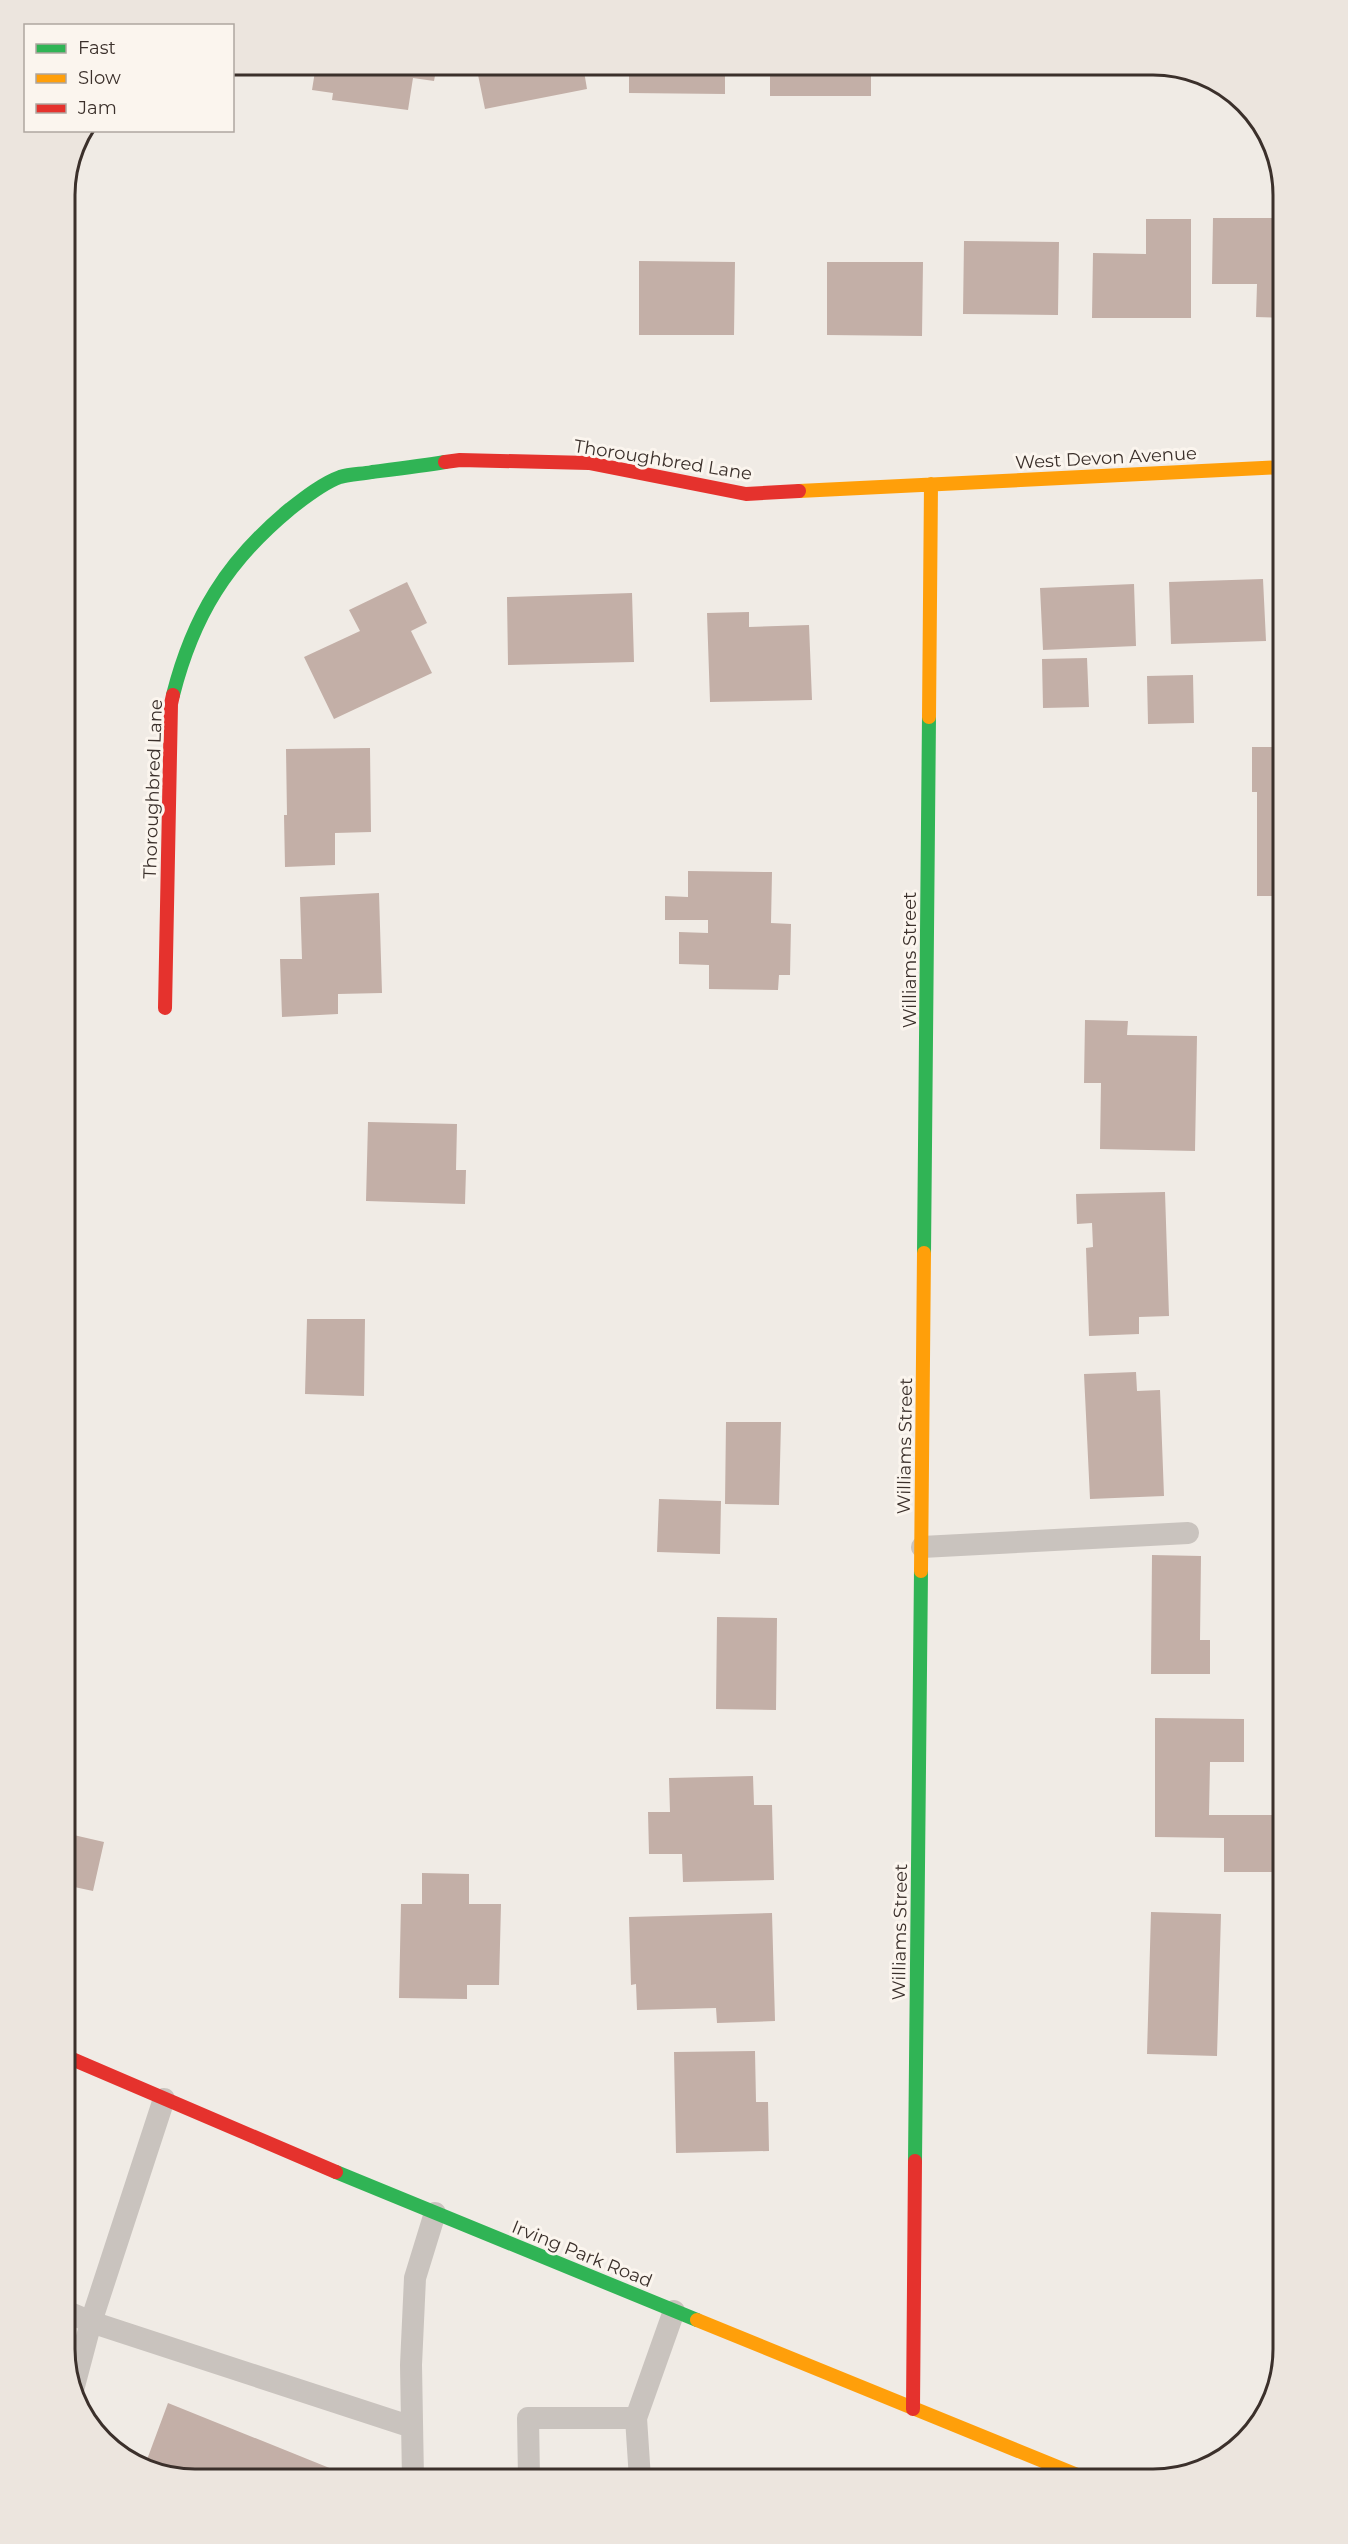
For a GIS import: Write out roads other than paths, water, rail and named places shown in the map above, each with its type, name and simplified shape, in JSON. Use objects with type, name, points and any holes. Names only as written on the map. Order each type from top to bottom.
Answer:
[{"type":"street","name":"Thoroughbred Lane","points":[[165,1008],[171,704],[181,664],[196,625],[216,588],[241,555],[271,525],[303,499],[340,477],[460,459],[589,463],[746,494],[931,484]]},
{"type":"street","name":"West Devon Avenue","points":[[931,484],[1273,468]]},
{"type":"street","name":"Williams Street","points":[[913,2409],[931,484]]},
{"type":"street","name":"Irving Park Road","points":[[75,2061],[435,2213],[1060,2469]]},
{"type":"lane","points":[[922,1547],[1188,1533]]},
{"type":"lane","points":[[77,2374],[91,2322],[164,2099]]},
{"type":"lane","points":[[413,2469],[411,2365],[415,2278],[435,2213]]},
{"type":"lane","points":[[639,2469],[636,2418],[674,2311]]},
{"type":"lane","points":[[75,2315],[412,2427]]},
{"type":"lane","points":[[529,2469],[528,2418],[636,2418]]}]
